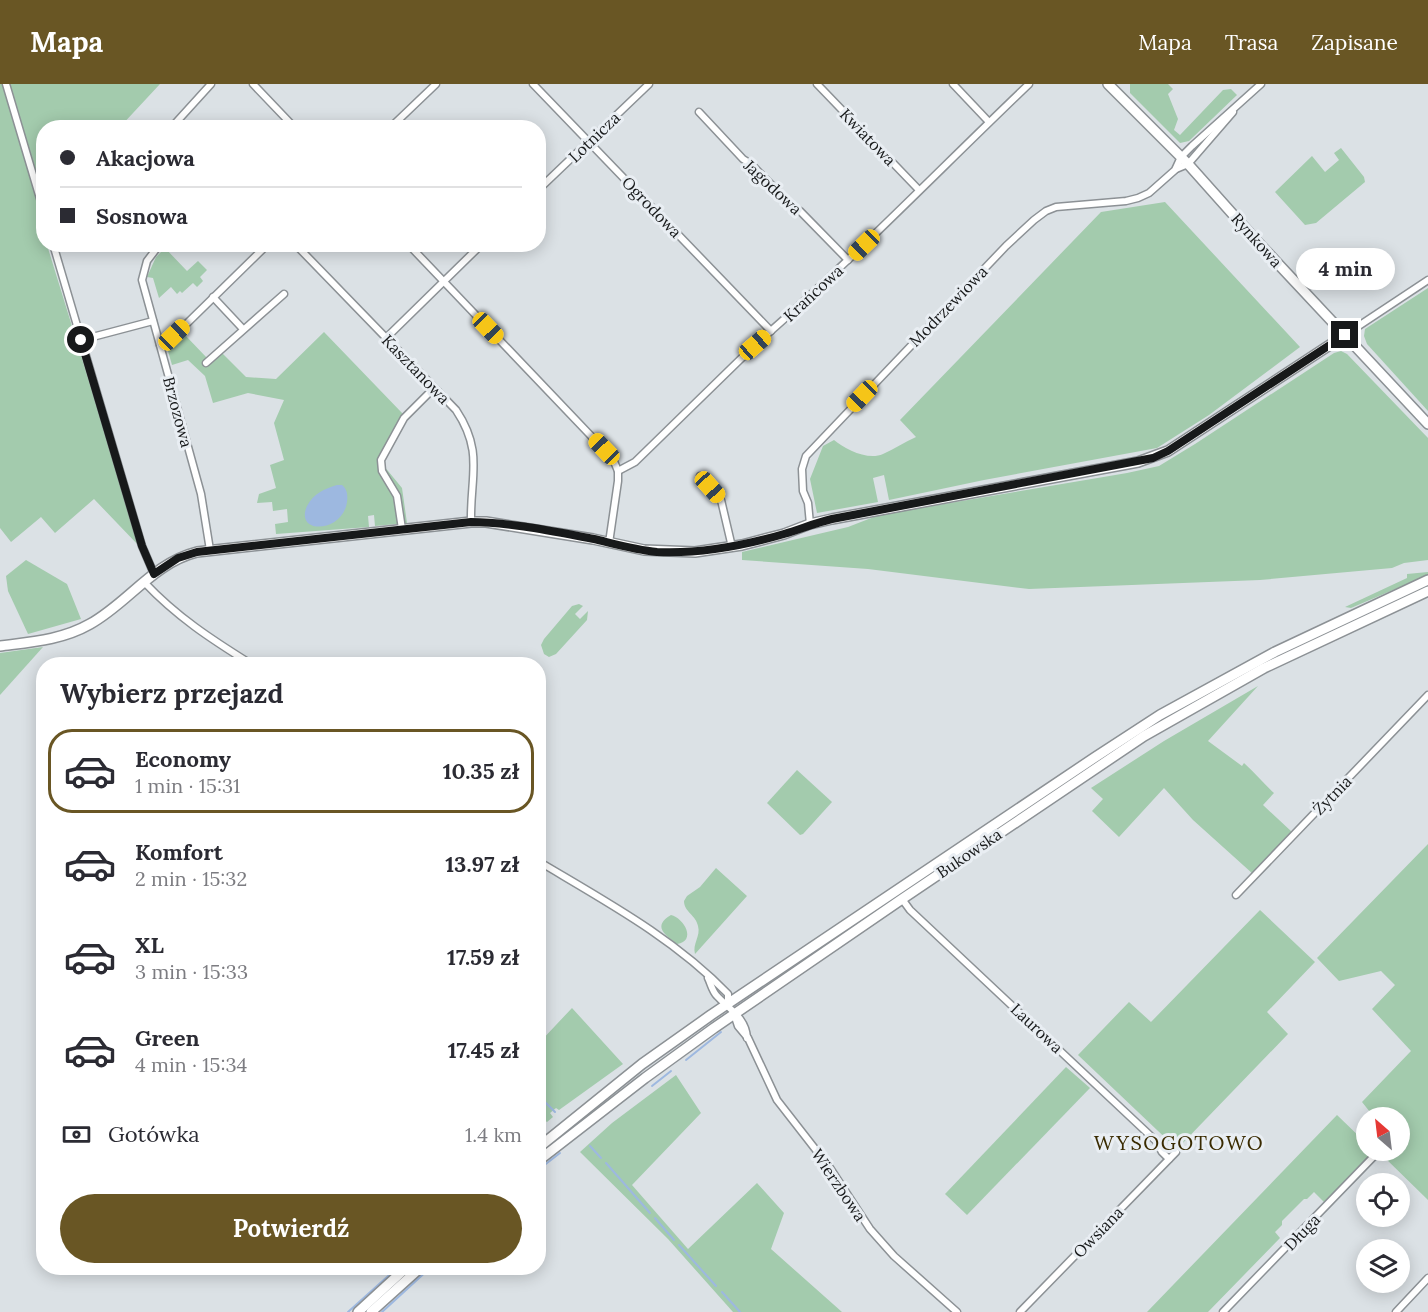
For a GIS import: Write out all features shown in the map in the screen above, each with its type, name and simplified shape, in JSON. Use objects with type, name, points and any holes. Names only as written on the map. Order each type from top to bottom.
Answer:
[{"type":"main road","name":"Rynkowa","points":[[1108,84],[1184,161],[1428,424]]},
{"type":"main road","points":[[0,646],[56,638],[82,629],[103,616],[154,574],[178,558],[210,550],[486,522],[656,552],[695,552],[732,547],[784,534],[810,524],[1153,458],[1168,451],[1345,335]]},
{"type":"main road","name":"Bukowska","points":[[546,1142],[642,1064],[711,1015],[1160,715],[1275,652],[1428,580]]},
{"type":"main road","name":"Bukowska","points":[[546,1155],[645,1078],[734,1014],[1109,759],[1171,720],[1274,663],[1428,591]]},
{"type":"main road","points":[[358,1312],[398,1275]]},
{"type":"main road","points":[[371,1312],[412,1275]]},
{"type":"street","points":[[6,84],[36,185]]},
{"type":"street","points":[[178,120],[211,84]]},
{"type":"street","points":[[253,84],[287,120]]},
{"type":"street","points":[[398,120],[436,84]]},
{"type":"street","name":"Ogrodowa","points":[[532,84],[771,331]]},
{"type":"street","name":"Lotnicza","points":[[546,182],[649,84]]},
{"type":"street","name":"Kwiatowa","points":[[817,84],[919,190]]},
{"type":"street","points":[[953,84],[989,122]]},
{"type":"street","name":"Krańcowa","points":[[618,471],[635,462],[1029,84]]},
{"type":"street","points":[[1184,161],[1228,120],[1237,106],[1261,84]]},
{"type":"street","name":"Jagodowa","points":[[699,112],[743,159],[800,211],[848,260]]},
{"type":"street","name":"Modrzewiowa","points":[[810,524],[808,503],[803,491],[802,469],[806,456],[1006,246],[1046,211],[1056,207],[1138,198],[1159,186],[1184,161]]},
{"type":"street","points":[[57,252],[142,546],[154,574]]},
{"type":"street","name":"Brzozowa","points":[[154,252],[147,261],[142,280],[201,494],[210,550]]},
{"type":"street","points":[[160,345],[168,341],[260,252]]},
{"type":"street","name":"Kasztanowa","points":[[303,252],[456,410],[468,428],[474,456],[471,522]]},
{"type":"street","points":[[415,252],[613,459],[618,471],[609,543]]},
{"type":"street","points":[[386,338],[474,252]]},
{"type":"street","points":[[1345,335],[1428,280]]},
{"type":"street","points":[[206,363],[284,294]]},
{"type":"street","points":[[213,297],[243,329]]},
{"type":"street","points":[[81,340],[153,321]]},
{"type":"street","points":[[402,529],[397,496],[382,471],[381,460],[404,418],[434,388]]},
{"type":"street","points":[[700,476],[721,500],[732,547]]},
{"type":"street","points":[[144,582],[192,626],[240,657]]},
{"type":"street","name":"Żytnia","points":[[1236,895],[1428,695]]},
{"type":"street","name":"Wierzbowa","points":[[546,866],[642,924],[686,957],[728,994],[728,1004]]},
{"type":"street","name":"Laurowa","points":[[902,899],[910,910],[1156,1141],[1169,1159]]},
{"type":"street","name":"Wierzbowa","points":[[708,976],[716,996],[728,1004],[734,1014],[744,1023],[747,1038],[777,1100],[830,1168],[870,1229],[885,1246],[957,1312]]},
{"type":"street","points":[[711,1015],[716,996]]},
{"type":"street","name":"Owsiana","points":[[1020,1312],[1176,1152]]},
{"type":"street","name":"Długa","points":[[1223,1312],[1369,1161]]},
{"type":"street","points":[[1396,1312],[1428,1278]]},
{"type":"green space","points":[[0,84],[160,84],[127,120],[36,120],[36,252],[49,252],[140,547],[94,499],[55,533],[41,517],[11,542],[0,528]]},
{"type":"green space","points":[[1130,84],[1168,84],[1173,89],[1168,94],[1178,119],[1174,130],[1180,135],[1223,90],[1231,89],[1237,95],[1189,141],[1180,143],[1130,93]]},
{"type":"green space","points":[[1341,148],[1364,177],[1365,182],[1316,223],[1305,225],[1275,192],[1312,156],[1325,172],[1339,160],[1334,153]]},
{"type":"green space","points":[[1165,202],[1300,347],[1209,415],[1157,448],[889,500],[884,475],[873,478],[878,502],[817,513],[810,479],[823,446],[834,440],[857,453],[877,456],[916,437],[900,420],[1101,212]]},
{"type":"green space","points":[[161,252],[169,252],[187,271],[198,261],[207,270],[200,277],[203,281],[197,287],[193,283],[182,293],[180,291],[177,294],[171,287],[159,298],[153,278],[147,277],[156,257]]},
{"type":"green space","points":[[1428,288],[1428,411],[1367,344],[1364,336],[1365,329]]},
{"type":"green space","points":[[324,332],[403,414],[379,460],[402,488],[407,523],[375,526],[374,515],[368,516],[369,527],[276,534],[275,524],[288,522],[287,509],[273,511],[272,502],[257,503],[259,494],[276,488],[270,465],[284,460],[274,423],[284,400],[248,393],[213,403],[205,376],[188,360],[172,365],[168,351],[185,335],[207,358],[217,348],[246,377],[276,379]]},
{"type":"green space","points":[[1341,351],[1347,354],[1428,438],[1428,560],[1404,563],[1392,568],[1260,580],[1029,589],[868,569],[742,560],[742,552],[848,527],[879,515],[1159,466],[1334,353]]},
{"type":"green space","points":[[26,560],[67,584],[81,619],[28,634],[8,591],[6,576]]},
{"type":"green space","points":[[1428,572],[1428,575],[1351,608],[1345,607],[1407,578],[1407,574]]},
{"type":"green space","points":[[579,604],[583,606],[575,614],[580,619],[588,611],[587,620],[556,654],[549,657],[544,654],[541,645],[544,639],[572,606]]},
{"type":"green space","points":[[43,647],[0,695],[0,653]]},
{"type":"green space","points":[[1258,686],[1208,741],[1242,766],[1244,763],[1274,793],[1263,805],[1292,832],[1253,874],[1193,820],[1164,788],[1119,837],[1092,811],[1103,799],[1091,788],[1164,741]]},
{"type":"green space","points":[[797,770],[832,802],[800,835],[767,803]]},
{"type":"green space","points":[[1428,844],[1428,1200],[1410,1182],[1410,1173],[1400,1173],[1388,1161],[1410,1161],[1410,1107],[1366,1107],[1362,1102],[1411,1051],[1372,1009],[1395,985],[1381,971],[1339,981],[1317,958]]},
{"type":"green space","points":[[716,868],[747,896],[695,954],[698,926],[684,901]]},
{"type":"green space","points":[[1260,910],[1315,962],[1267,1012],[1288,1034],[1177,1149],[1078,1055],[1129,1002],[1151,1022]]},
{"type":"green space","points":[[671,915],[680,920],[687,934],[683,942],[677,944],[665,934],[661,927],[665,919]]},
{"type":"green space","points":[[572,1008],[623,1064],[559,1110],[556,1108],[550,1113],[553,1117],[547,1122],[546,1121],[546,1036]]},
{"type":"green space","points":[[1066,1067],[1090,1088],[967,1215],[945,1194]]},
{"type":"green space","points":[[676,1075],[701,1113],[632,1185],[688,1249],[757,1183],[784,1213],[771,1249],[842,1312],[733,1312],[668,1239],[580,1152],[612,1123]]},
{"type":"green space","points":[[1337,1115],[1356,1133],[1356,1161],[1365,1161],[1325,1203],[1314,1192],[1304,1199],[1282,1221],[1282,1225],[1275,1232],[1280,1238],[1208,1312],[1147,1312]]},
{"type":"water","points":[[342,485],[347,492],[344,512],[329,525],[313,526],[307,522],[305,515],[307,506],[313,498],[320,492]]},
{"type":"waterway","points":[[686,1060],[721,1032]]},
{"type":"waterway","points":[[652,1086],[671,1071]]},
{"type":"waterway","points":[[546,1103],[555,1112]]},
{"type":"waterway","points":[[590,1146],[601,1158]]},
{"type":"waterway","points":[[546,1164],[560,1153]]},
{"type":"waterway","points":[[606,1163],[650,1213]]},
{"type":"waterway","points":[[655,1218],[674,1240]]},
{"type":"waterway","points":[[679,1245],[716,1286]]},
{"type":"waterway","points":[[348,1312],[389,1275]]},
{"type":"waterway","points":[[382,1312],[422,1275]]},
{"type":"waterway","points":[[722,1292],[740,1312]]},
{"type":"district","name":"WYSOGOTOWO","points":[[1179,1143]]},
{"type":"route","points":[[81,340],[142,546],[154,574],[169,562],[197,552],[471,522],[486,522],[593,539],[656,552],[695,552],[742,545],[832,519],[1153,458],[1168,451],[1345,335]]}]
